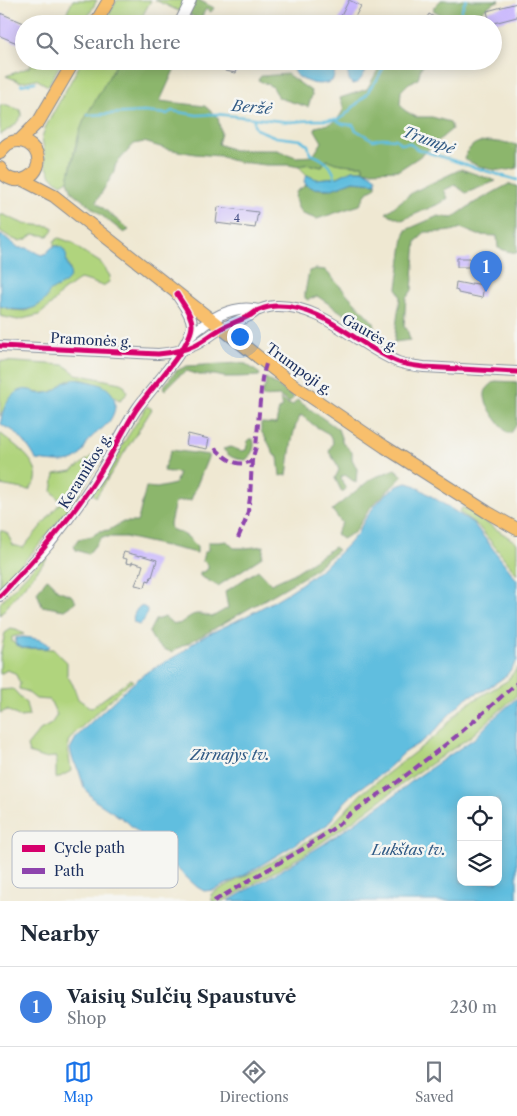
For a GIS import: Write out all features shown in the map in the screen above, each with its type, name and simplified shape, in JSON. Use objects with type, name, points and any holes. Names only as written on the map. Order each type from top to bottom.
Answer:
[{"type":"main road","points":[[101,15],[109,0]]},
{"type":"main road","points":[[19,141],[39,121],[69,70]]},
{"type":"main road","points":[[0,153],[5,146],[12,142],[27,143],[33,148],[39,121]]},
{"type":"main road","name":"Trumpoji g.","points":[[33,148],[37,154],[37,168],[54,196]]},
{"type":"main road","name":"Trumpoji g.","points":[[0,168],[10,179],[23,180],[54,196],[303,392],[385,447],[517,529]]},
{"type":"main road","points":[[23,180],[31,176],[37,168]]},
{"type":"street","points":[[184,15],[191,0]]},
{"type":"street","points":[[177,294],[190,315],[192,325],[188,338],[181,350]]},
{"type":"street","name":"Gaurės g.","points":[[221,329],[250,316],[258,310],[275,306],[286,306],[302,309],[317,315],[398,362],[410,365],[517,372]]},
{"type":"street","name":"Gaurės g.","points":[[210,320],[231,310],[249,308],[258,310]]},
{"type":"street","points":[[188,338],[210,320]]},
{"type":"street","name":"Pramonės g.","points":[[0,346],[158,354],[181,350],[195,345],[221,329]]},
{"type":"street","name":"Keramikos g.","points":[[0,596],[49,544],[76,508],[102,469],[137,409],[181,350]]},
{"type":"green space","points":[[73,0],[97,0],[89,15],[66,15]]},
{"type":"green space","points":[[117,0],[151,0],[143,15],[109,15]]},
{"type":"green space","points":[[155,0],[186,0],[181,12]]},
{"type":"green space","points":[[195,0],[199,0],[214,8],[211,12],[206,9],[203,15],[188,14]]},
{"type":"green space","points":[[441,0],[500,0],[491,4],[478,15],[441,15],[433,10]]},
{"type":"green space","points":[[22,70],[57,70],[48,86],[36,79],[21,82],[6,76]]},
{"type":"green space","points":[[77,70],[113,70],[84,120],[75,147],[68,180],[61,184],[51,176],[46,165],[42,137],[46,126]]},
{"type":"green space","points":[[113,70],[174,70],[160,101],[205,106],[218,118],[221,133],[218,144],[233,150],[277,150],[296,157],[313,156],[322,142],[315,130],[316,127],[336,120],[344,108],[340,98],[367,89],[378,70],[420,70],[418,79],[409,83],[401,91],[400,104],[404,110],[416,117],[432,117],[450,122],[452,129],[419,157],[399,170],[368,171],[363,170],[363,165],[341,164],[328,160],[324,162],[322,167],[266,165],[240,162],[220,156],[167,149],[144,142],[134,144],[116,164],[113,174],[96,202],[129,230],[124,233],[72,192],[68,180],[84,120]]},
{"type":"green space","points":[[287,74],[311,91],[312,95],[308,107],[279,98],[273,87],[258,80],[261,76]]},
{"type":"green space","points":[[0,105],[7,105],[20,110],[22,115],[15,125],[0,135]]},
{"type":"green space","points":[[488,141],[517,145],[517,168],[510,170],[490,169],[464,159],[473,145]]},
{"type":"green space","points":[[328,160],[341,164],[363,165],[363,170],[352,170],[338,177],[316,179],[307,175],[299,167],[307,165],[322,167],[324,162]]},
{"type":"green space","points":[[461,169],[496,181],[466,193],[455,185],[444,190],[448,198],[441,203],[402,220],[386,213],[413,192]]},
{"type":"green space","points":[[353,181],[376,183],[376,187],[367,192],[360,205],[317,219],[302,214],[297,206],[296,192],[306,185],[325,189]]},
{"type":"green space","points":[[509,184],[517,186],[517,253],[498,248],[497,236],[478,235],[461,228],[424,232],[416,241],[412,290],[406,297],[404,327],[407,329],[410,340],[394,342],[400,297],[397,288],[406,230],[438,216],[452,218],[474,203]]},
{"type":"green space","points":[[0,215],[24,224],[53,227],[53,230],[48,236],[34,234],[24,240],[17,240],[0,231]]},
{"type":"green space","points":[[59,238],[73,243],[101,263],[110,276],[109,282],[103,286],[80,279],[62,292],[39,315],[18,320],[0,316],[0,306],[12,310],[26,311],[45,300],[49,291],[66,282],[70,276],[70,270],[59,246],[54,246],[54,241]]},
{"type":"green space","points":[[315,269],[325,270],[374,323],[377,336],[317,296],[308,300],[305,298],[309,271]]},
{"type":"green space","points":[[0,361],[64,365],[76,374],[120,383],[124,385],[127,392],[120,400],[97,385],[75,379],[48,393],[36,393],[29,390],[0,414]]},
{"type":"green space","points":[[246,364],[260,374],[259,376],[224,377],[199,375],[187,371],[165,390],[163,387],[176,371],[187,366]]},
{"type":"green space","points":[[266,378],[294,397],[289,403],[279,396],[262,397]]},
{"type":"green space","points":[[495,381],[517,382],[517,424],[511,433],[507,433],[488,407],[486,401],[486,390]]},
{"type":"green space","points":[[280,399],[293,405],[297,400],[338,429],[343,443],[352,452],[352,459],[357,469],[356,483],[345,475],[341,477],[346,489],[342,492],[335,478],[339,470],[329,452],[333,442],[329,434],[301,415],[293,436],[287,475],[280,476],[278,457],[274,455],[261,431],[261,423],[276,424],[279,409],[283,407]]},
{"type":"green space","points":[[147,406],[152,409],[96,497],[92,493]]},
{"type":"green space","points":[[0,433],[18,448],[34,466],[36,480],[29,490],[0,485]]},
{"type":"green space","points":[[250,439],[253,439],[254,448],[246,460],[233,457],[223,449],[231,447],[241,451],[246,450]]},
{"type":"green space","points":[[171,450],[209,455],[191,500],[175,502],[170,524],[171,529],[191,540],[197,547],[197,553],[125,537],[102,537],[88,554],[76,550],[74,546],[78,539],[92,536],[100,531],[109,530],[123,522],[137,522],[146,487],[157,488],[175,484],[179,473],[163,471]]},
{"type":"green space","points":[[103,455],[77,498],[39,545],[0,588],[0,531],[7,533],[13,545],[23,548],[61,502],[52,491],[55,474],[72,471],[92,456]]},
{"type":"green space","points":[[395,469],[403,476],[370,508],[355,532],[342,539],[336,534],[342,523],[332,510],[371,479]]},
{"type":"green space","points":[[463,507],[517,543],[517,574],[478,526],[459,512]]},
{"type":"green space","points":[[227,541],[234,548],[264,546],[262,557],[218,586],[200,576],[200,572],[208,569],[208,565],[202,561],[204,553],[208,550],[208,542]]},
{"type":"green space","points":[[334,547],[338,550],[307,575],[171,652],[157,645],[149,632],[155,620],[165,617],[172,623],[179,624],[194,614],[212,617],[228,608],[225,592],[258,570],[271,584],[293,574]]},
{"type":"green space","points":[[46,554],[47,559],[0,615],[0,603]]},
{"type":"green space","points":[[47,579],[52,582],[57,590],[71,595],[76,602],[64,610],[42,606],[37,592]]},
{"type":"green space","points":[[11,629],[24,634],[12,637],[12,642],[23,648],[53,649],[67,662],[67,675],[78,699],[91,708],[131,679],[133,681],[124,687],[73,735],[68,742],[71,771],[56,779],[56,757],[43,758],[29,753],[27,746],[40,730],[51,724],[57,715],[50,700],[36,699],[26,691],[19,689],[20,683],[15,673],[7,670],[0,674],[0,656],[5,633]]},
{"type":"green space","points":[[517,668],[517,695],[470,737],[305,854],[224,901],[212,901],[211,894],[328,829],[361,794],[437,735],[464,706],[507,681]]},
{"type":"green space","points":[[13,689],[26,703],[29,716],[20,717],[7,710],[0,713],[0,690]]},
{"type":"water","points":[[294,70],[335,70],[332,81],[322,84],[308,82],[295,74]]},
{"type":"water","points":[[348,70],[366,70],[356,83],[352,84],[349,79]]},
{"type":"water","points":[[352,170],[362,170],[369,173],[376,177],[376,183],[353,181],[332,189],[313,188],[306,185],[304,181],[307,175],[316,179],[338,177]]},
{"type":"water","points":[[0,235],[19,248],[27,248],[41,255],[47,253],[54,246],[60,246],[66,254],[70,272],[69,279],[50,291],[45,300],[33,308],[17,310],[0,306]]},
{"type":"water","points":[[75,379],[98,384],[110,391],[115,404],[111,419],[90,439],[74,460],[56,462],[36,460],[18,435],[1,424],[5,406],[13,395],[23,390],[30,390],[36,393],[52,392],[65,382]]},
{"type":"water","name":"Zirnajys tv.","points":[[407,483],[414,485],[473,523],[517,580],[517,661],[506,676],[485,690],[467,697],[435,731],[406,751],[384,772],[355,792],[327,825],[243,876],[214,890],[204,891],[178,869],[178,831],[137,831],[126,821],[94,800],[84,787],[70,749],[76,738],[86,727],[144,674],[183,652],[201,638],[247,616],[278,598],[323,567],[339,554],[357,534],[374,506],[388,492]]},
{"type":"water","points":[[140,606],[147,609],[147,611],[145,618],[139,625],[134,623],[133,618]]},
{"type":"water","points":[[23,637],[41,640],[50,646],[48,648],[23,648],[15,644],[16,638]]},
{"type":"water","name":"Lukštas tv.","points":[[517,698],[517,901],[228,901],[324,844],[475,738]]},
{"type":"building","points":[[349,0],[361,6],[356,15],[342,15]]},
{"type":"building","points":[[517,3],[517,17],[502,21],[502,15],[488,15],[487,11]]},
{"type":"building","points":[[0,13],[15,19],[15,42],[0,36]]},
{"type":"building","points":[[225,70],[237,70],[236,73]]},
{"type":"building","points":[[218,207],[258,212],[255,228],[216,223]]},
{"type":"building","points":[[457,258],[470,258],[469,267],[457,267]]},
{"type":"building","points":[[456,282],[484,285],[482,298],[458,293],[455,290]]},
{"type":"building","points":[[188,434],[209,439],[207,449],[186,445]]},
{"type":"building","points":[[124,552],[157,560],[152,577],[150,581],[147,580],[145,587],[135,585],[143,565],[132,562],[132,564],[126,563],[127,559],[122,558]]},
{"type":"waterway","name":"Beržė","points":[[460,15],[466,0]]},
{"type":"waterway","name":"Beržė","points":[[88,115],[144,112],[167,114],[172,111],[197,115],[216,114],[290,122],[337,120],[344,116],[367,94],[382,70]]},
{"type":"waterway","name":"Beržė","points":[[21,85],[35,82]]},
{"type":"waterway","points":[[254,119],[256,129],[276,137],[301,140],[308,145],[310,154],[326,162],[335,177]]},
{"type":"waterway","name":"Trumpė","points":[[337,121],[353,125],[356,130],[373,140],[382,138],[396,139],[401,144],[409,143],[417,149],[517,180]]},
{"type":"marked path","points":[[215,448],[227,458],[237,463],[242,464],[252,460],[256,447],[262,378],[266,364]]},
{"type":"marked path","points":[[238,538],[247,517],[252,460]]},
{"type":"marked path","points":[[214,901],[308,846],[338,825],[351,813],[396,783],[459,734],[517,683]]},
{"type":"cycle path","points":[[0,596],[67,520],[91,487],[142,401],[178,356],[190,334],[192,321],[177,294]]},
{"type":"cycle path","points":[[0,346],[168,353],[190,347],[220,329],[258,311],[277,306],[294,307],[310,312],[325,319],[383,355],[404,364],[424,367],[517,372]]},
{"type":"place","name":"Vaisių Sulčių Spaustuvė","points":[[486,292]]}]
